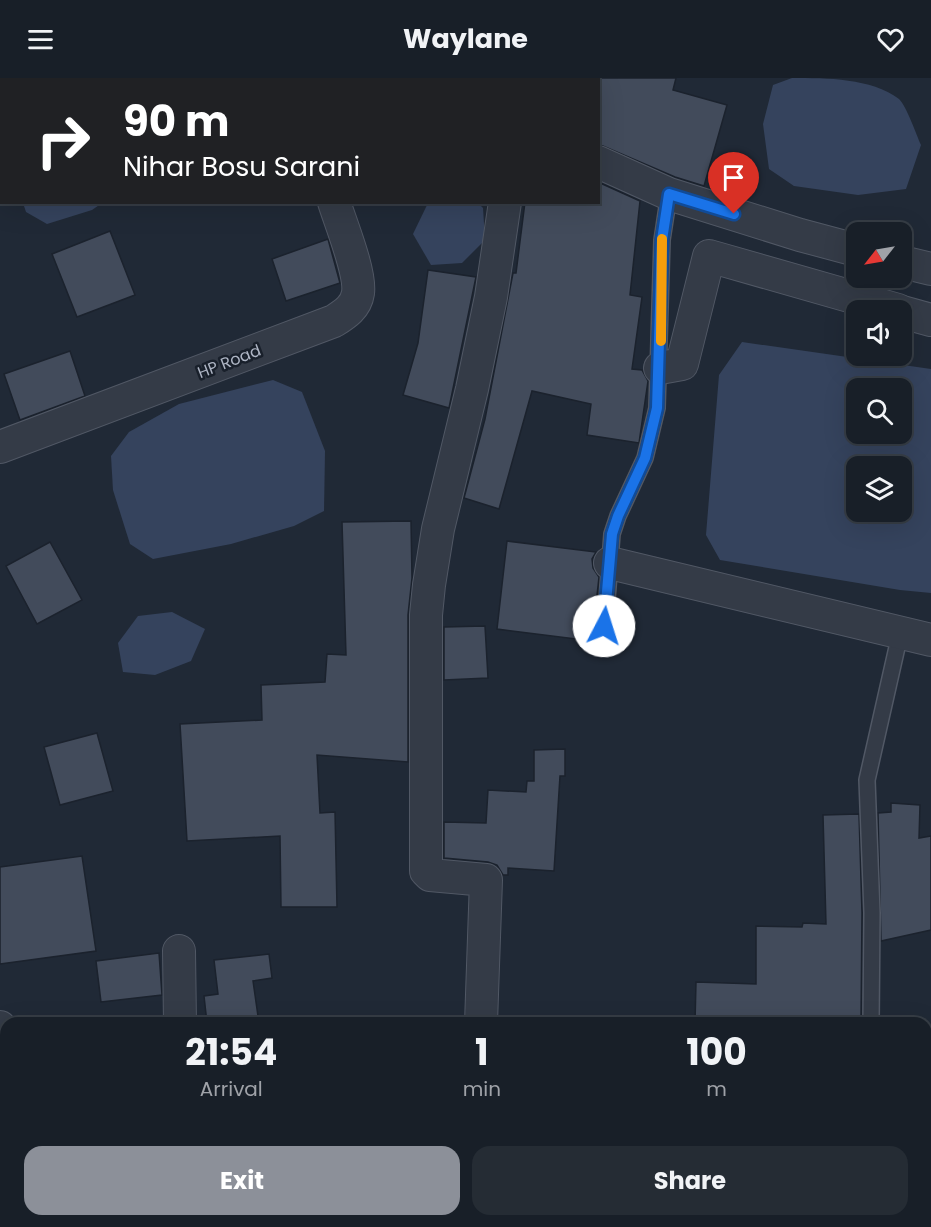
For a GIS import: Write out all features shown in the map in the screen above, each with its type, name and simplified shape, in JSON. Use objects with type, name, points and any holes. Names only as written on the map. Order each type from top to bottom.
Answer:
[{"type":"street","points":[[600,163],[669,194],[846,247]]},
{"type":"street","name":"HP Road","points":[[0,447],[334,321],[351,310],[358,294],[356,274],[335,204]]},
{"type":"street","points":[[481,1017],[486,880],[430,875],[426,872],[426,615],[438,529],[472,389],[491,297],[505,204]]},
{"type":"street","points":[[660,368],[682,364],[709,256],[862,300]]},
{"type":"street","points":[[912,264],[931,269]]},
{"type":"street","points":[[912,314],[931,320]]},
{"type":"street","points":[[610,563],[931,640]]},
{"type":"street","points":[[179,951],[180,1017]]},
{"type":"lane","points":[[604,626],[612,534],[645,458],[657,408],[660,368],[662,240],[669,194]]},
{"type":"lane","points":[[871,1017],[872,913],[867,780],[900,633]]},
{"type":"water","points":[[792,78],[834,79],[862,83],[888,92],[899,99],[921,145],[906,189],[858,195],[794,186],[769,169],[763,124],[773,85]]},
{"type":"water","points":[[24,204],[101,204],[92,210],[47,224],[26,212]]},
{"type":"water","points":[[428,204],[479,204],[483,208],[485,240],[462,263],[431,265],[413,234]]},
{"type":"water","points":[[742,342],[846,357],[846,366],[910,366],[931,369],[931,593],[900,590],[720,560],[706,535],[719,375]]},
{"type":"water","points":[[273,380],[302,392],[325,451],[324,511],[294,526],[231,544],[153,559],[130,544],[113,490],[111,456],[129,432],[179,404]]},
{"type":"water","points":[[172,612],[205,629],[191,661],[155,675],[123,672],[118,643],[138,616]]},
{"type":"building","points":[[600,78],[676,78],[673,90],[727,105],[704,186],[675,177],[600,145]]},
{"type":"building","points":[[600,183],[640,201],[630,295],[642,297],[632,369],[642,370],[648,381],[639,443],[587,435],[591,404],[532,391],[499,509],[464,498],[485,419],[513,273],[516,273],[525,204],[600,204]]},
{"type":"building","points":[[110,231],[135,295],[77,317],[52,254]]},
{"type":"building","points":[[328,239],[340,283],[286,301],[272,259]]},
{"type":"building","points":[[428,270],[476,277],[449,408],[403,395],[418,343]]},
{"type":"building","points":[[70,351],[85,396],[20,420],[4,374]]},
{"type":"building","points":[[411,521],[412,578],[408,615],[408,762],[317,755],[320,813],[335,812],[337,907],[281,907],[280,836],[187,841],[180,724],[262,720],[261,685],[325,682],[327,654],[346,655],[342,522]]},
{"type":"building","points":[[507,541],[596,552],[592,559],[593,568],[599,577],[592,641],[497,629]]},
{"type":"building","points":[[50,542],[82,600],[37,624],[6,566]]},
{"type":"building","points":[[485,626],[488,678],[444,680],[444,627]]},
{"type":"building","points":[[97,733],[113,791],[60,805],[44,747]]},
{"type":"building","points":[[565,749],[565,776],[560,776],[554,871],[508,868],[508,875],[503,875],[497,865],[488,862],[444,858],[444,822],[486,823],[488,790],[526,792],[527,781],[534,781],[534,750]]},
{"type":"building","points":[[891,803],[920,805],[919,838],[931,836],[931,930],[881,941],[878,813],[891,812]]},
{"type":"building","points":[[859,814],[862,913],[861,1017],[695,1017],[696,982],[756,984],[756,926],[802,927],[803,923],[826,924],[823,815]]},
{"type":"building","points":[[82,856],[96,951],[0,964],[0,867]]},
{"type":"building","points":[[159,953],[162,995],[101,1002],[96,961]]},
{"type":"building","points":[[269,954],[272,978],[253,981],[258,1017],[206,1017],[204,996],[218,994],[214,960]]},
{"type":"slow traffic","points":[[661,341],[662,239]]},
{"type":"route","points":[[604,626],[612,534],[645,458],[657,408],[661,348],[662,240],[669,194],[734,214]]}]
